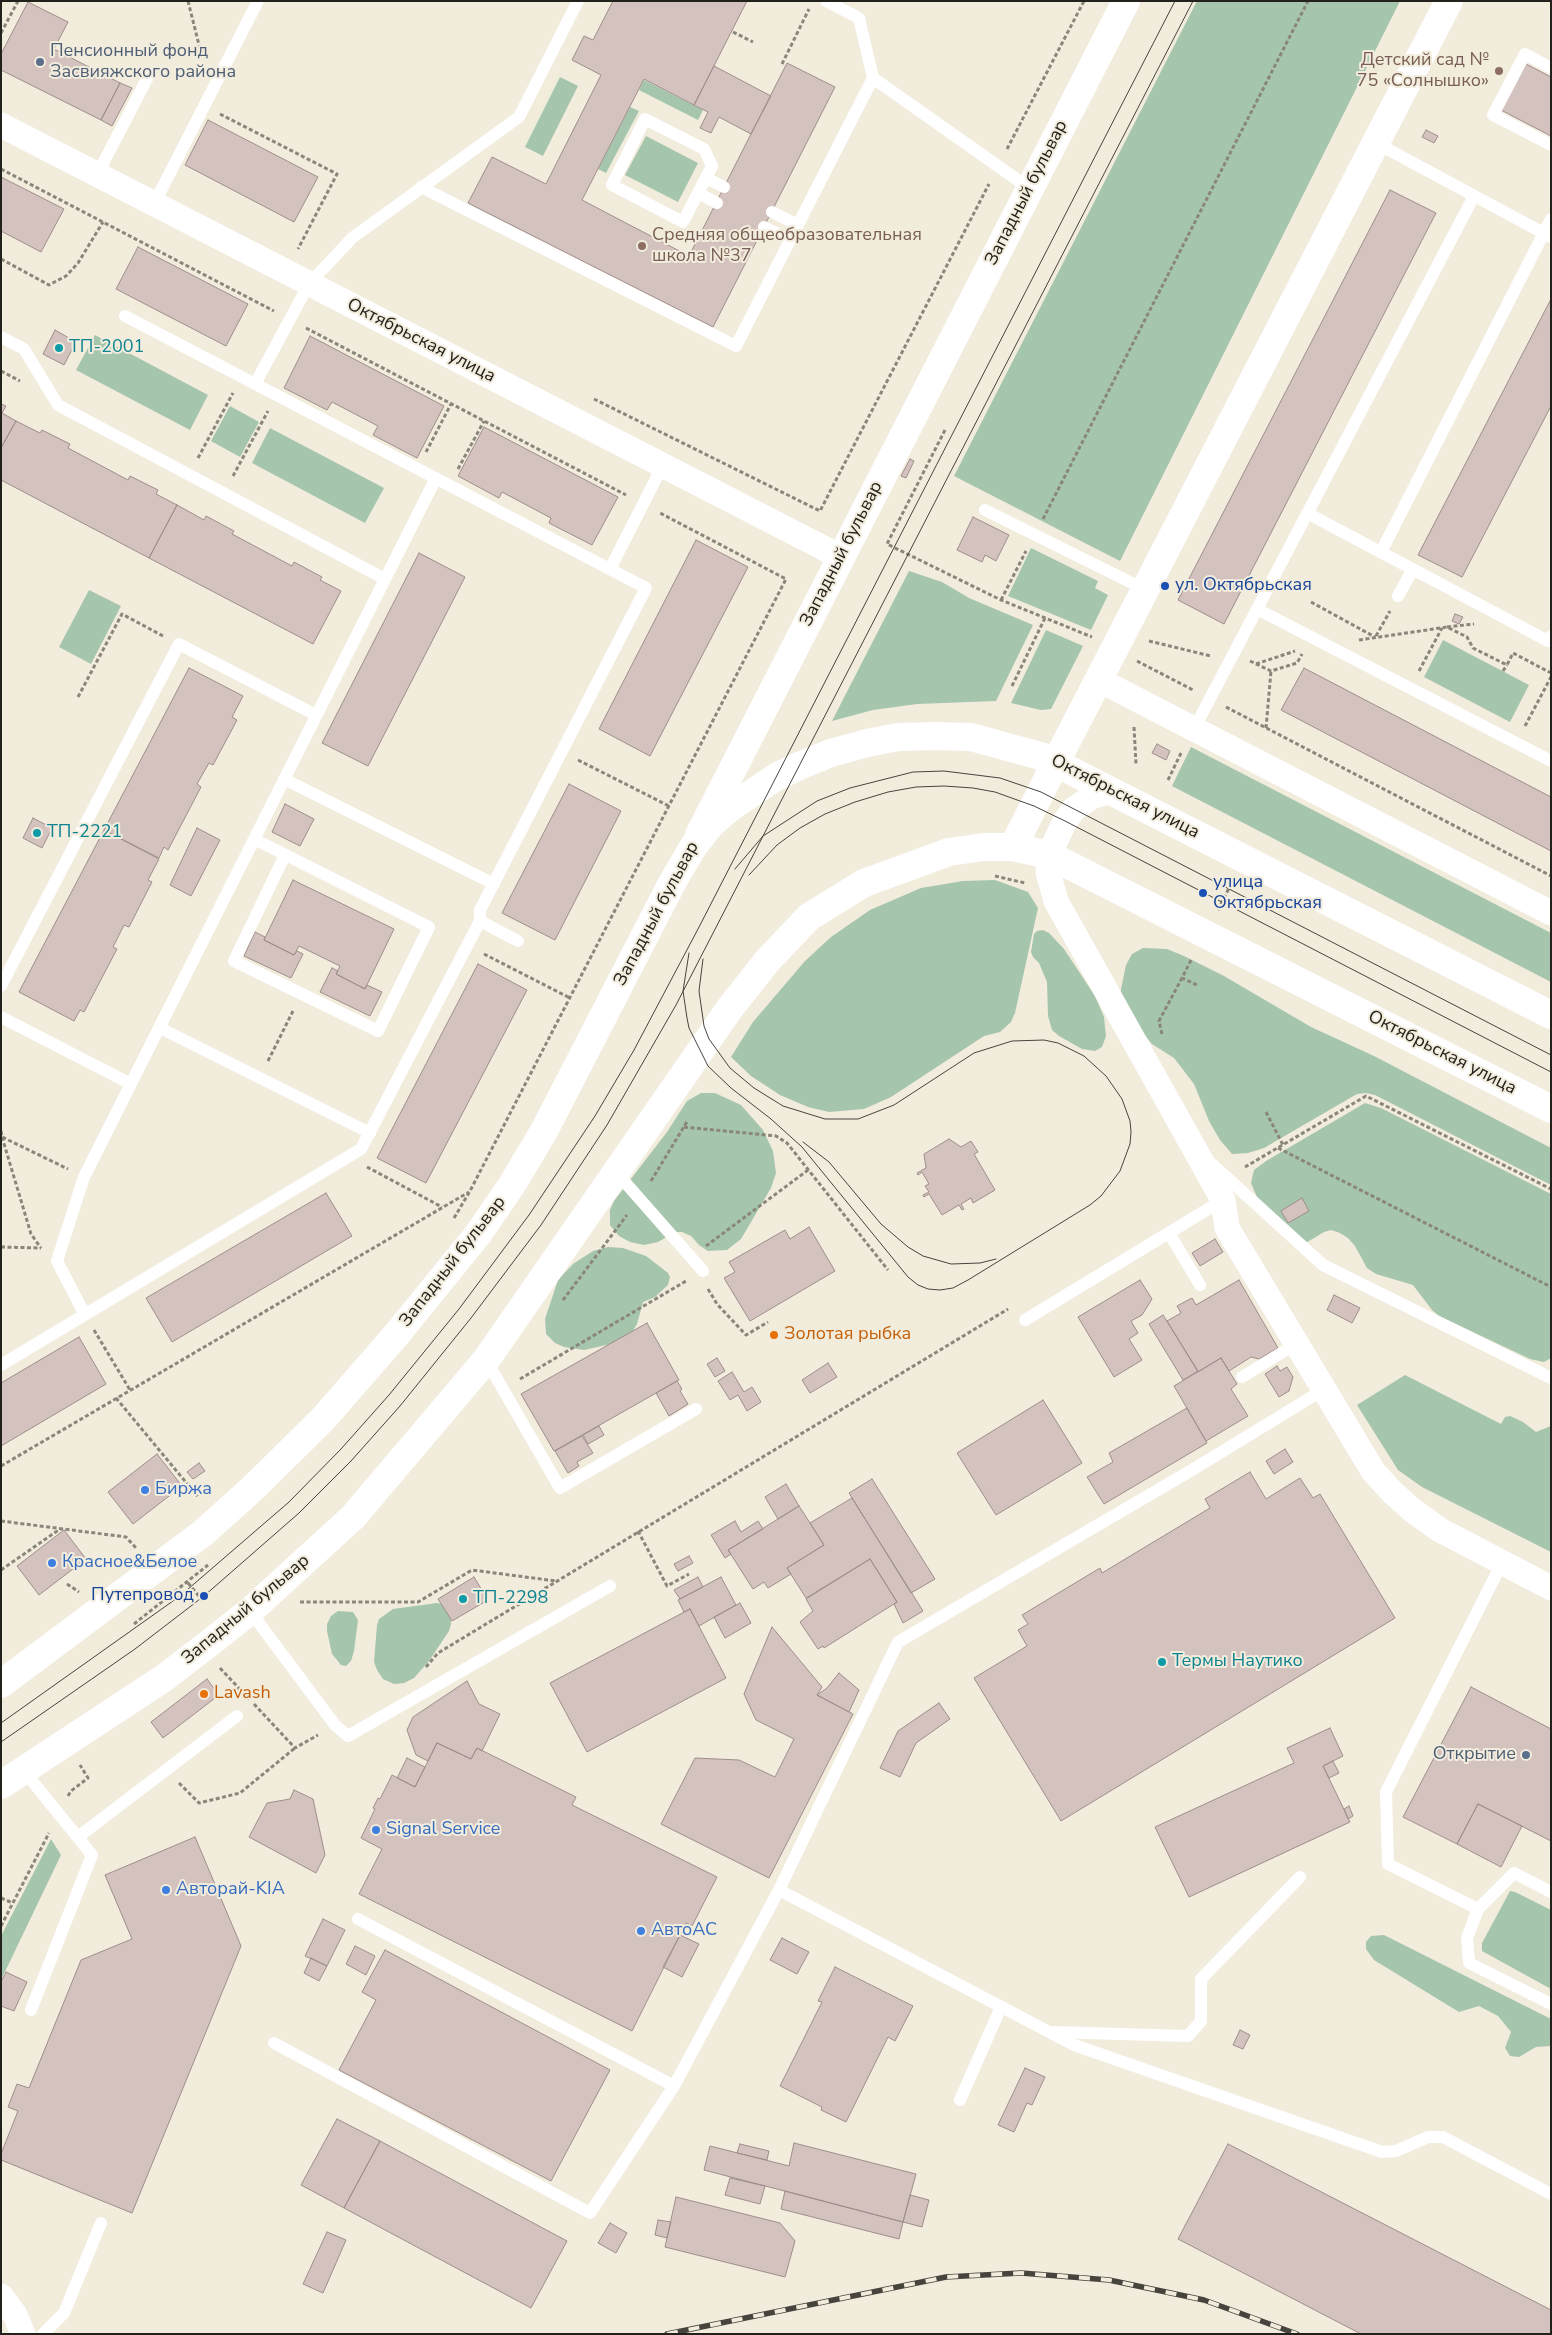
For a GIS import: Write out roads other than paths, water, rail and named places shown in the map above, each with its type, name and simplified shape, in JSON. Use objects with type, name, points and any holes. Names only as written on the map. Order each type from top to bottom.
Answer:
[{"type":"main road","name":"Западный бульвар","points":[[1,1684],[188,1544],[246,1495],[323,1419],[397,1334],[479,1233],[531,1154],[549,1122],[672,883],[693,847],[1126,1]]},
{"type":"main road","points":[[1013,847],[1449,1]]},
{"type":"main road","name":"Октябрьская улица","points":[[693,847],[712,824],[730,808],[776,777],[832,753],[898,737],[935,736],[971,738],[1010,746],[1056,762],[1551,1015]]},
{"type":"main road","name":"Октябрьская улица","points":[[864,883],[949,852],[984,847],[1013,847],[1049,855],[1551,1109]]},
{"type":"main road","name":"Западный бульвар","points":[[1,1785],[164,1678],[250,1611],[353,1517],[486,1360],[730,1008],[768,960],[809,917],[864,883]]},
{"type":"street","name":"Октябрьская улица","points":[[1,125],[841,556]]},
{"type":"street","points":[[1099,680],[1551,913]]},
{"type":"street","points":[[1113,791],[1093,796],[1074,809],[1049,855],[1048,872],[1055,897],[1194,1147],[1225,1189],[1227,1228],[1323,1390],[1374,1471],[1391,1491],[1412,1510],[1440,1530],[1551,1588]]},
{"type":"street","points":[[1030,814],[1049,855]]},
{"type":"street","points":[[1,2296],[15,2315],[23,2334]]},
{"type":"lane","points":[[154,204],[258,1]]},
{"type":"lane","points":[[255,384],[309,284],[352,238],[519,117],[578,1]]},
{"type":"lane","points":[[421,187],[736,346],[873,78],[860,18],[826,1]]},
{"type":"lane","points":[[1551,68],[1525,54],[1493,115],[1551,145]]},
{"type":"lane","points":[[98,175],[150,73]]},
{"type":"lane","points":[[873,78],[1029,188]]},
{"type":"lane","points":[[646,119],[704,149],[712,166],[698,193],[683,222],[612,185],[646,119]]},
{"type":"lane","points":[[1376,143],[1547,235]]},
{"type":"lane","points":[[706,178],[724,187]]},
{"type":"lane","points":[[698,193],[716,203]]},
{"type":"lane","points":[[1194,729],[1474,196]]},
{"type":"lane","points":[[772,212],[798,225]]},
{"type":"lane","points":[[1381,552],[1547,235],[1551,219]]},
{"type":"lane","points":[[764,227],[790,240]]},
{"type":"lane","points":[[1,1365],[361,1149],[468,945],[480,921],[480,910],[646,588],[125,316]]},
{"type":"lane","points":[[1,337],[24,349],[58,405],[385,579]]},
{"type":"lane","points":[[610,569],[663,466]]},
{"type":"lane","points":[[85,1315],[57,1261],[84,1176],[436,478]]},
{"type":"lane","points":[[986,510],[1146,590]]},
{"type":"lane","points":[[1307,513],[1550,639]]},
{"type":"lane","points":[[1398,596],[1413,569]]},
{"type":"lane","points":[[1257,609],[1551,761]]},
{"type":"lane","points":[[1,986],[179,644],[316,715]]},
{"type":"lane","points":[[284,779],[494,884]]},
{"type":"lane","points":[[254,839],[429,927],[378,1031],[234,961],[285,855]]},
{"type":"lane","points":[[480,921],[518,941]]},
{"type":"lane","points":[[1,1017],[132,1084]]},
{"type":"lane","points":[[160,1028],[370,1133]]},
{"type":"lane","points":[[616,1172],[691,1257],[701,1272]]},
{"type":"lane","points":[[1025,1320],[1169,1233],[1225,1189],[1323,1264],[1551,1378]]},
{"type":"lane","points":[[1169,1233],[1200,1285]]},
{"type":"lane","points":[[1242,1377],[1296,1344]]},
{"type":"lane","points":[[486,1360],[560,1488],[696,1409]]},
{"type":"lane","points":[[274,2043],[590,2213],[674,2086],[779,1890],[898,1642],[1192,1470],[1323,1390]]},
{"type":"lane","points":[[1478,1909],[1388,1864],[1386,1792],[1502,1563]]},
{"type":"lane","points":[[250,1611],[335,1725],[348,1736],[610,1586]]},
{"type":"lane","points":[[78,1837],[237,1716]]},
{"type":"lane","points":[[24,1771],[92,1855],[31,2010]]},
{"type":"lane","points":[[1551,1892],[1514,1873],[1478,1909],[1467,1938],[1469,1963],[1551,2004]]},
{"type":"lane","points":[[1048,2032],[1188,2036],[1202,2021],[1202,1979],[1300,1877]]},
{"type":"lane","points":[[779,1890],[1074,2045],[1382,2152],[1396,2151],[1428,2137],[1442,2137],[1551,2194]]},
{"type":"lane","points":[[358,1919],[674,2086]]},
{"type":"lane","points":[[960,2100],[1001,2007]]},
{"type":"lane","points":[[43,2334],[64,2313],[101,2223]]},
{"type":"tram line","points":[[1,1723],[180,1596],[289,1502],[341,1449],[389,1395],[459,1309],[529,1215],[595,1116],[634,1050],[1175,1]]},
{"type":"tram line","points":[[1,1742],[135,1649],[204,1596],[299,1513],[351,1461],[400,1406],[471,1318],[541,1225],[607,1125],[676,1005],[1193,1]]},
{"type":"tram line","points":[[735,869],[763,836],[817,801],[850,788],[913,772],[944,771],[1000,778],[1041,792],[1551,1055]]},
{"type":"tram line","points":[[749,875],[777,845],[800,828],[825,814],[855,802],[888,792],[916,787],[944,786],[995,792],[1034,806],[1065,821],[1551,1072]]},
{"type":"tram line","points":[[689,953],[683,991],[687,1018],[689,1028],[708,1066],[731,1088],[771,1119],[802,1147],[908,1277],[918,1285],[928,1289],[940,1290],[953,1288],[968,1280],[1090,1205],[1101,1196],[1120,1171],[1130,1144],[1131,1132],[1130,1121],[1122,1099],[1106,1076],[1084,1056],[1058,1043],[1044,1040],[1012,1041],[974,1053],[894,1105],[858,1119],[825,1119],[783,1106],[754,1088],[730,1068],[709,1039],[704,1026],[699,991],[703,959]]},
{"type":"tram line","points":[[803,1142],[829,1162],[881,1224],[908,1247],[923,1256],[951,1264],[980,1263],[996,1259]]},
{"type":"railway","points":[[667,2334],[946,2277],[1021,2273],[1109,2280],[1204,2300],[1297,2334]]},
{"type":"place","name":"Пенсионный фонд Засвияжского района","points":[[40,62]]},
{"type":"place","name":"Детский сад № 75 «Солнышко»","points":[[1499,71]]},
{"type":"place","name":"Средняя общеобразовательная школа №37","points":[[642,246]]},
{"type":"place","name":"ТП-2001","points":[[59,348]]},
{"type":"place","name":"ул. Октябрьская","points":[[1165,586]]},
{"type":"place","name":"ТП-2221","points":[[37,833]]},
{"type":"place","name":"улица Октябрьская","points":[[1203,893]]},
{"type":"place","name":"Золотая рыбка","points":[[774,1335]]},
{"type":"place","name":"Биржа","points":[[145,1490]]},
{"type":"place","name":"Красное&Белое","points":[[52,1563]]},
{"type":"place","name":"Путепровод","points":[[204,1596]]},
{"type":"place","name":"ТП-2298","points":[[463,1599]]},
{"type":"place","name":"Термы Наутико","points":[[1162,1662]]},
{"type":"place","name":"Lavash","points":[[204,1694]]},
{"type":"place","name":"Открытие","points":[[1526,1755]]},
{"type":"place","name":"Signal Service","points":[[376,1830]]},
{"type":"place","name":"Авторай-KIA","points":[[166,1890]]},
{"type":"place","name":"АвтоАС","points":[[641,1931]]}]
